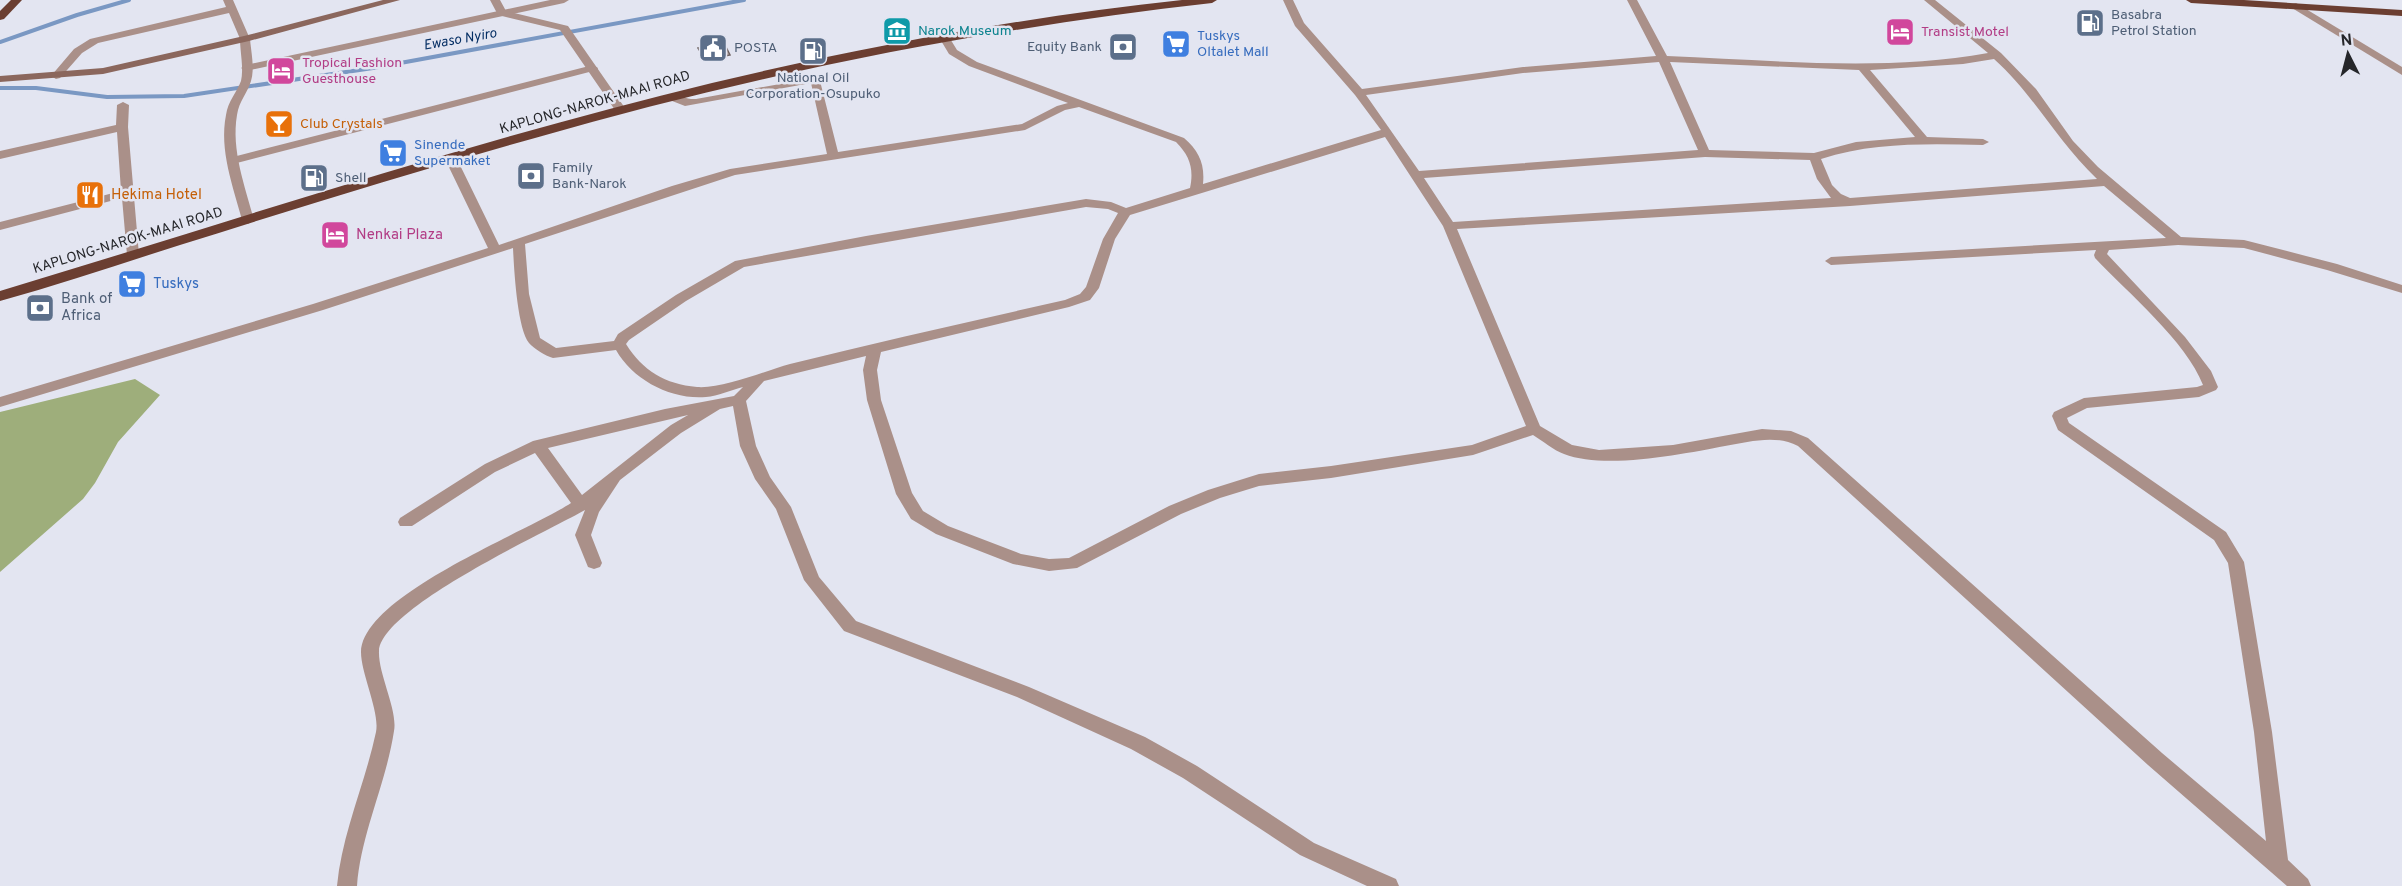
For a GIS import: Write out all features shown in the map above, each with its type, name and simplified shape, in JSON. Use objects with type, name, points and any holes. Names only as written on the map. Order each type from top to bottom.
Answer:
[{"type":"highway","points":[[0,17],[17,0]]},
{"type":"highway","name":"KAPLONG-NAROK-MAAI ROAD","points":[[0,296],[451,159],[672,97],[765,74],[945,39],[1077,17],[1212,0]]},
{"type":"highway","points":[[2191,0],[2402,13]]},
{"type":"main road","points":[[0,79],[103,71],[244,39],[395,0]]},
{"type":"street","points":[[495,0],[502,13],[564,28],[621,111]]},
{"type":"street","points":[[246,68],[564,0]]},
{"type":"street","points":[[1288,0],[1299,24],[1359,93],[1388,132],[1414,175],[1432,196],[1449,226],[1534,429],[1568,450],[1599,455],[1673,450],[1762,434],[1791,436],[1803,442],[2301,886]]},
{"type":"street","points":[[1632,0],[1663,59],[1705,153]]},
{"type":"street","points":[[1929,0],[1997,55],[2027,84],[2049,110],[2055,126],[2069,143],[2107,182],[2178,241]]},
{"type":"street","points":[[56,76],[78,51],[94,41],[230,5],[244,39],[246,81],[236,93],[228,122],[232,160],[248,220]]},
{"type":"street","points":[[2296,6],[2402,72]]},
{"type":"street","points":[[945,39],[953,52],[973,64],[1179,140],[1190,149],[1197,162],[1199,176],[1196,191]]},
{"type":"street","points":[[1359,93],[1523,70],[1663,59],[1862,67],[1963,61],[1997,55]]},
{"type":"street","points":[[1862,67],[1923,140]]},
{"type":"street","points":[[232,160],[593,68]]},
{"type":"street","points":[[672,97],[685,103],[696,102],[815,79],[833,157]]},
{"type":"street","points":[[0,402],[318,307],[723,175],[1025,127],[1061,108],[1081,103]]},
{"type":"street","points":[[123,105],[126,193],[133,255]]},
{"type":"street","points":[[0,155],[122,127]]},
{"type":"street","points":[[619,345],[623,337],[681,298],[719,274],[740,264],[984,219],[1086,203],[1111,206],[1125,212],[1388,132]]},
{"type":"street","points":[[1414,175],[1705,153],[1815,158],[1854,146],[1923,140],[1983,142]]},
{"type":"street","points":[[1815,158],[1825,183],[1833,195],[1844,201]]},
{"type":"street","points":[[451,159],[495,250]]},
{"type":"street","points":[[1449,226],[1806,206],[1844,201],[2107,182]]},
{"type":"street","points":[[0,226],[126,193]]},
{"type":"street","points":[[619,345],[626,352],[628,360],[645,374],[675,388],[707,392],[790,369],[1069,303],[1085,297],[1092,288],[1109,239],[1125,212]]},
{"type":"street","points":[[1831,261],[2178,241],[2244,244],[2332,267],[2402,290]]},
{"type":"street","points":[[519,243],[522,294],[534,340],[553,353],[619,345]]},
{"type":"street","points":[[2104,246],[2100,255],[2183,343],[2210,378],[2211,387],[2199,392],[2084,403],[2059,416],[2063,426],[2220,536],[2236,562],[2263,732],[2279,864]]},
{"type":"street","points":[[874,350],[870,370],[874,400],[904,494],[917,515],[942,530],[1019,560],[1049,565],[1071,564],[1175,510],[1214,494],[1259,480],[1331,472],[1473,450],[1534,429]]},
{"type":"street","points":[[406,522],[490,468],[538,445],[665,414],[739,400],[758,379]]},
{"type":"street","points":[[739,400],[748,446],[763,479],[783,507],[812,580],[850,626],[1023,692],[1138,743],[1190,772],[1307,849],[1389,886]]},
{"type":"street","points":[[347,886],[349,862],[386,729],[370,642],[377,631],[401,609],[443,579],[581,505],[676,429],[716,405]]},
{"type":"street","points":[[538,445],[581,505]]},
{"type":"street","points":[[594,563],[583,535],[592,511],[615,476]]},
{"type":"green space","points":[[135,379],[160,395],[118,442],[95,483],[83,499],[0,572],[0,412]]},
{"type":"building","points":[[724,43],[730,55],[705,60],[698,48]]},
{"type":"waterway","points":[[0,42],[77,15],[129,0]]},
{"type":"waterway","name":"Ewaso Nyiro","points":[[0,88],[36,88],[107,97],[184,96],[373,68],[744,0]]},
{"type":"place","name":"Basabra Petrol Station","points":[[2090,23]]},
{"type":"place","name":"Narok Museum","points":[[897,31]]},
{"type":"place","name":"Transist Motel","points":[[1900,32]]},
{"type":"place","name":"Tuskys Oltalet Mall","points":[[1176,44]]},
{"type":"place","name":"Equity Bank","points":[[1123,47]]},
{"type":"place","name":"POSTA","points":[[713,48]]},
{"type":"place","name":"National Oil Corporation-Osupuko","points":[[813,51]]},
{"type":"place","name":"Tropical Fashion Guesthouse","points":[[281,71]]},
{"type":"place","name":"Club Crystals","points":[[279,124]]},
{"type":"place","name":"Sinende Supermaket","points":[[393,153]]},
{"type":"place","name":"Family Bank-Narok","points":[[531,176]]},
{"type":"place","name":"Shell","points":[[314,178]]},
{"type":"place","name":"Hekima Hotel","points":[[90,195]]},
{"type":"place","name":"Nenkai Plaza","points":[[335,235]]},
{"type":"place","name":"Tuskys","points":[[132,284]]},
{"type":"place","name":"Bank of Africa","points":[[40,308]]}]
